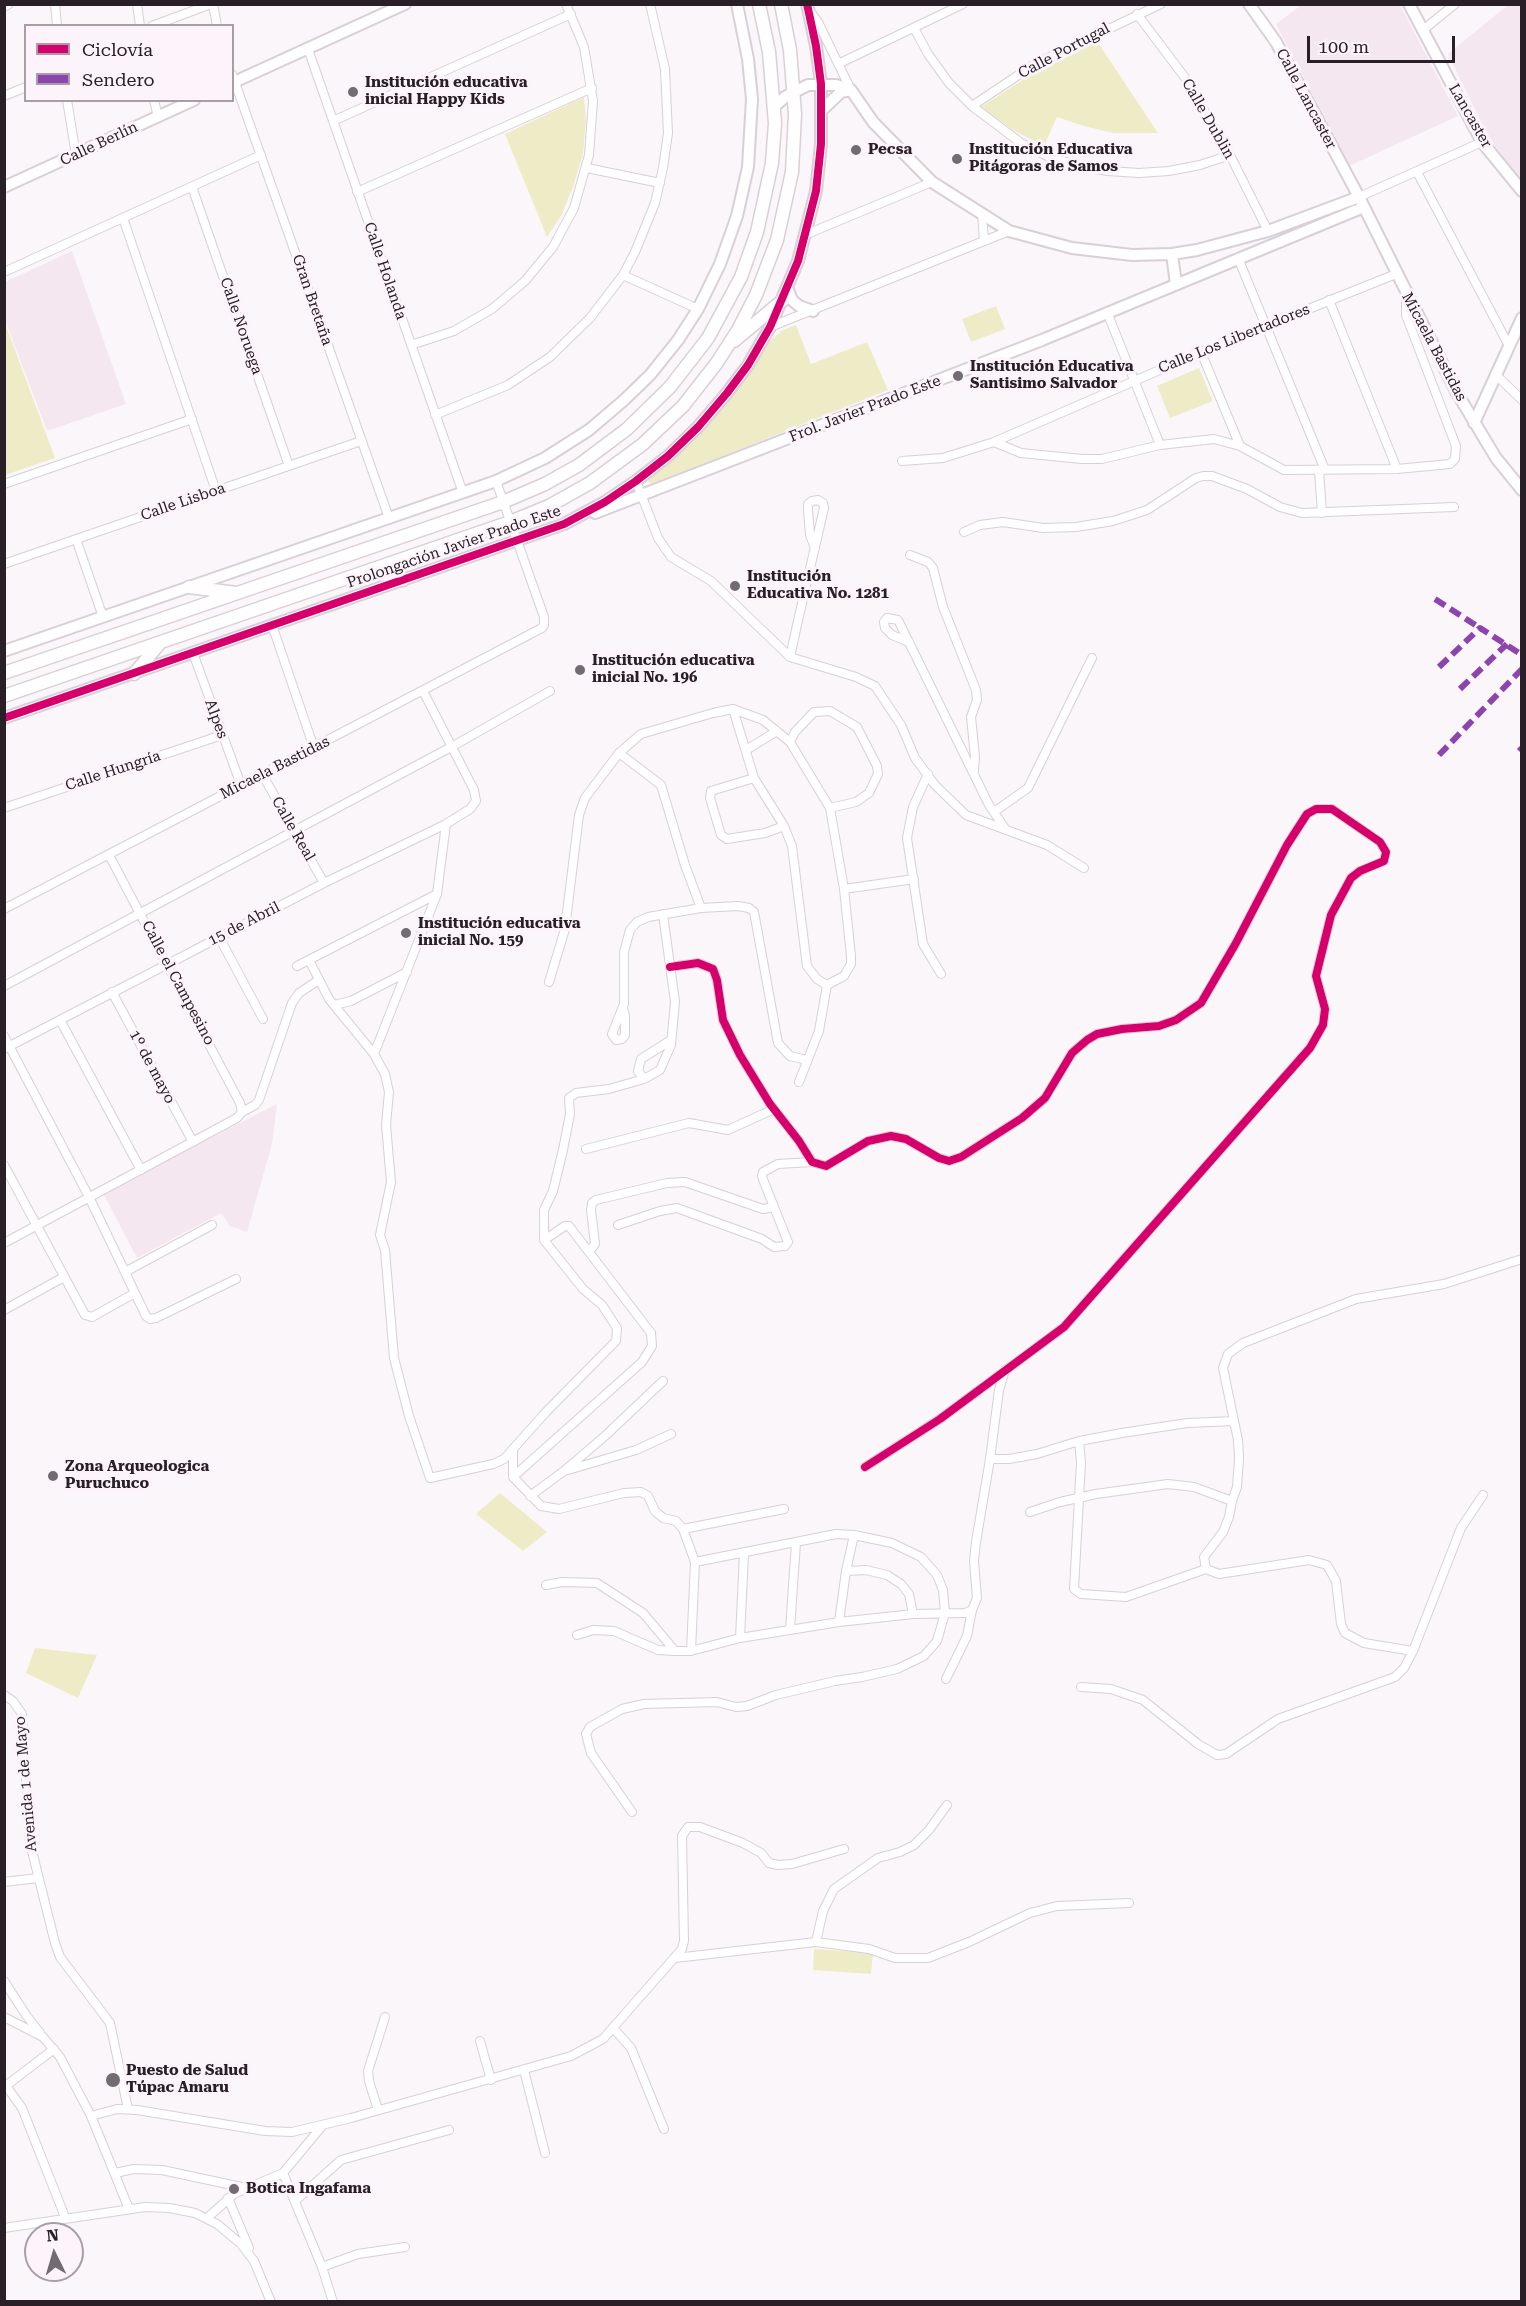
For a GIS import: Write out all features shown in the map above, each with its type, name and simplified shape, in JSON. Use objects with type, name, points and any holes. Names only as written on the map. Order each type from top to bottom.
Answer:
[{"type":"main road","name":"Prolongación Javier Prado Este","points":[[4,673],[503,502],[562,475],[612,441],[664,394],[701,347],[730,298],[757,232],[772,163],[775,106],[769,52],[759,4]]},
{"type":"main road","name":"Prolongación Javier Prado Este","points":[[4,696],[510,522],[549,506],[578,490],[630,454],[683,405],[727,348],[756,295],[770,259],[781,225],[794,154],[795,93],[781,4]]},
{"type":"main road","points":[[727,348],[785,295]]},
{"type":"main road","points":[[360,573],[382,574],[404,580]]},
{"type":"main road","points":[[189,587],[240,594]]},
{"type":"main road","points":[[134,674],[162,642]]},
{"type":"street","points":[[4,7],[9,4]]},
{"type":"street","points":[[55,4],[57,24]]},
{"type":"street","points":[[137,4],[140,24]]},
{"type":"street","points":[[157,24],[212,4],[217,24]]},
{"type":"street","points":[[234,79],[308,50],[405,4]]},
{"type":"street","points":[[411,345],[454,331],[492,309],[525,281],[553,247],[574,208],[587,168],[593,128],[592,88],[584,47],[566,4]]},
{"type":"street","points":[[435,415],[508,385],[550,357],[591,318],[623,275],[648,223],[660,183],[668,133],[668,90],[662,49],[650,4]]},
{"type":"street","points":[[4,651],[496,481],[544,458],[589,430],[623,401],[650,375],[678,340],[698,309],[729,240],[741,200],[748,167],[752,99],[748,59],[737,4]]},
{"type":"street","points":[[838,64],[963,4]]},
{"type":"street","name":"Calle Portugal","points":[[972,106],[1035,64],[1161,4]]},
{"type":"street","name":"Calle Lancaster","points":[[1250,4],[1276,42],[1362,202]]},
{"type":"street","name":"Lancaster","points":[[1409,4],[1482,142],[1521,191]]},
{"type":"street","points":[[1423,30],[1455,4]]},
{"type":"street","points":[[807,6],[818,22],[851,90],[873,122],[932,182],[1009,231],[1072,248],[1132,255],[1172,254],[1268,231],[1362,202],[1417,172],[1482,142]]},
{"type":"street","name":"Prolongación Javier Prado Este","points":[[4,718],[564,524],[605,502],[668,456],[698,427],[727,393],[770,327],[785,295],[807,234],[816,191],[822,110],[816,46],[807,6]]},
{"type":"street","points":[[333,122],[571,14]]},
{"type":"street","name":"Calle Dublin","points":[[1137,14],[1186,79],[1230,155],[1268,231]]},
{"type":"street","points":[[914,28],[928,54],[950,83],[972,106],[1021,142],[1044,155],[1098,170],[1139,173],[1200,165],[1230,155]]},
{"type":"street","name":"Calle Holanda","points":[[308,50],[463,493]]},
{"type":"street","name":"Gran Bretaña","points":[[234,82],[388,518]]},
{"type":"street","points":[[775,106],[784,97],[808,85],[836,85],[851,90]]},
{"type":"street","points":[[4,96],[24,88]]},
{"type":"street","points":[[357,192],[592,88]]},
{"type":"street","points":[[822,110],[841,92],[851,90]]},
{"type":"street","points":[[68,102],[76,154]]},
{"type":"street","points":[[154,102],[158,117]]},
{"type":"street","name":"Calle Berlín","points":[[4,187],[190,102]]},
{"type":"street","points":[[4,272],[261,155]]},
{"type":"street","points":[[587,168],[660,183]]},
{"type":"street","points":[[1417,172],[1508,344]]},
{"type":"street","points":[[807,234],[932,182]]},
{"type":"street","name":"Calle Noruega","points":[[192,187],[289,466]]},
{"type":"street","name":"Frol. Javier Prado Este","points":[[564,524],[642,497],[1023,348],[1238,258],[1362,202]]},
{"type":"street","name":"Micaela Bastidas","points":[[1362,202],[1396,274],[1474,423],[1496,458],[1521,490]]},
{"type":"street","points":[[982,214],[984,242]]},
{"type":"street","points":[[123,218],[216,491]]},
{"type":"street","points":[[770,327],[1009,231]]},
{"type":"street","points":[[1172,254],[1176,284]]},
{"type":"street","points":[[1238,258],[1267,325],[1322,470],[1322,513]]},
{"type":"street","name":"Calle Los Libertadores","points":[[902,461],[943,458],[994,442],[1201,352],[1396,274]]},
{"type":"street","points":[[623,275],[698,309]]},
{"type":"street","points":[[994,442],[1021,453],[1102,459],[1160,445],[1214,440],[1240,446],[1284,470],[1397,469],[1450,464],[1456,453],[1456,446],[1406,315],[1406,292]]},
{"type":"street","points":[[785,295],[799,306],[813,311]]},
{"type":"street","points":[[1329,300],[1397,469]]},
{"type":"street","points":[[1107,312],[1160,445]]},
{"type":"street","points":[[1474,423],[1508,344],[1520,322]]},
{"type":"street","points":[[1201,352],[1240,446]]},
{"type":"street","points":[[1495,374],[1521,400]]},
{"type":"street","points":[[4,484],[192,419]]},
{"type":"street","name":"Calle Lisboa","points":[[4,564],[361,441]]},
{"type":"street","points":[[964,532],[980,525],[1003,522],[1043,528],[1076,527],[1113,521],[1147,510],[1196,478],[1203,476],[1247,489],[1302,513],[1454,507]]},
{"type":"street","points":[[496,481],[516,541]]},
{"type":"street","points":[[636,481],[658,538],[671,557],[711,580],[790,657],[856,677],[875,686],[901,725],[915,758],[966,815],[1047,845],[1084,868]]},
{"type":"street","points":[[790,657],[815,548],[824,508],[823,503],[818,500],[808,504],[810,535],[815,548]]},
{"type":"street","points":[[76,539],[103,617]]},
{"type":"street","name":"Micaela Bastidas","points":[[4,909],[423,691],[544,625],[544,617],[516,541]]},
{"type":"street","points":[[910,555],[928,562],[933,568],[944,608],[976,690],[977,700],[971,717],[975,757],[974,772]]},
{"type":"street","points":[[272,625],[314,748]]},
{"type":"street","points":[[909,642],[994,812],[1006,830]]},
{"type":"street","name":"Alpes","points":[[193,653],[241,785]]},
{"type":"street","points":[[994,812],[1028,788],[1092,658]]},
{"type":"street","points":[[423,691],[453,746]]},
{"type":"street","points":[[4,986],[453,746],[550,691]]},
{"type":"street","points":[[733,709],[754,778],[784,826],[792,846],[807,966],[817,979],[827,985]]},
{"type":"street","points":[[549,982],[565,928],[579,815],[585,798],[619,753],[641,734],[733,709],[763,720],[790,742],[830,808],[844,889],[851,964],[844,976],[827,985]]},
{"type":"street","points":[[790,742],[795,732],[814,712],[830,711],[857,726],[877,766],[878,774],[869,793],[856,802],[830,808]]},
{"type":"street","points":[[746,750],[777,731]]},
{"type":"street","name":"Calle Hungría","points":[[4,808],[222,735]]},
{"type":"street","name":"15 de Abril","points":[[7,1048],[167,963],[446,824],[470,809],[476,801],[474,790],[453,746]]},
{"type":"street","points":[[619,753],[661,785],[685,865],[701,908]]},
{"type":"street","name":"Calle Real","points":[[262,774],[324,883]]},
{"type":"street","points":[[928,774],[914,807],[907,838],[923,944],[941,974]]},
{"type":"street","points":[[754,778],[711,791],[710,798],[721,835],[727,839],[765,833],[784,826]]},
{"type":"street","points":[[618,1225],[677,1208],[762,1239],[774,1248],[785,1246],[788,1242],[762,1176],[763,1172],[778,1164],[812,1162],[826,1166],[868,1141],[891,1136],[906,1139],[939,1158],[949,1161],[961,1157],[1022,1118],[1045,1098],[1072,1053],[1087,1040],[1097,1034],[1122,1029],[1159,1026],[1176,1020],[1201,1003],[1236,943],[1287,845],[1307,814],[1316,808],[1332,809],[1380,842],[1386,852],[1383,861],[1360,871],[1351,878],[1331,915],[1316,976],[1325,1010],[1323,1025],[1310,1048],[1064,1327],[940,1419],[865,1467]]},
{"type":"street","points":[[374,1054],[437,894],[446,824]]},
{"type":"street","name":"Calle el Campesino","points":[[109,855],[240,1103],[242,1112]]},
{"type":"street","points":[[844,889],[914,879]]},
{"type":"street","points":[[297,966],[437,894]]},
{"type":"street","points":[[622,1009],[624,952],[630,930],[637,922],[663,914],[701,908],[738,906],[749,908],[754,912],[778,1043],[790,1056],[807,1060]]},
{"type":"street","points":[[309,960],[329,999],[374,1054],[386,1074],[389,1092],[386,1125],[391,1182],[380,1235],[385,1250],[394,1358],[428,1475],[434,1478],[493,1464],[504,1459],[546,1412],[616,1341],[617,1328],[602,1305],[583,1289],[544,1240],[544,1210],[553,1191],[563,1150],[570,1114],[569,1098],[576,1093],[609,1089],[644,1079],[660,1070],[666,1057],[671,1040],[675,1002],[663,914]]},
{"type":"street","points":[[219,937],[263,1019]]},
{"type":"street","points":[[670,967],[698,963],[713,969],[717,980],[723,1020],[740,1055],[774,1109],[812,1162]]},
{"type":"street","points":[[334,1005],[351,1002],[406,972]]},
{"type":"street","points":[[4,1243],[237,1118],[242,1112],[255,1105],[260,1100],[292,1003],[298,993],[319,980]]},
{"type":"street","points":[[799,1082],[819,1031],[827,985]]},
{"type":"street","name":"1º de mayo","points":[[112,992],[193,1142]]},
{"type":"street","points":[[60,1020],[141,1170]]},
{"type":"street","points":[[4,1036],[7,1048],[89,1197],[146,1317],[153,1319],[236,1280]]},
{"type":"street","points":[[644,1079],[638,1071],[641,1059],[671,1040]]},
{"type":"street","points":[[586,1149],[689,1123],[728,1130],[774,1109]]},
{"type":"street","points":[[4,1165],[87,1317],[92,1317],[135,1293]]},
{"type":"street","points":[[589,1252],[595,1244],[592,1203],[605,1198],[667,1183],[686,1182],[763,1209],[773,1204]]},
{"type":"street","points":[[125,1272],[212,1225]]},
{"type":"street","points":[[513,1477],[642,1362],[652,1346],[651,1333],[567,1225],[544,1240]]},
{"type":"street","points":[[1206,1569],[1204,1557],[1223,1532],[1237,1486],[1238,1440],[1223,1368],[1228,1354],[1243,1343],[1356,1299],[1444,1284],[1521,1259]]},
{"type":"street","points":[[4,1310],[64,1277]]},
{"type":"street","points":[[946,1679],[967,1636],[977,1598],[974,1561],[976,1542],[999,1390],[1005,1370]]},
{"type":"street","points":[[530,1496],[605,1436],[663,1381]]},
{"type":"street","points":[[990,1459],[1009,1459],[1037,1454],[1079,1441],[1187,1424],[1234,1421]]},
{"type":"street","points":[[564,1471],[636,1450],[671,1434]]},
{"type":"street","points":[[1079,1441],[1081,1462],[1073,1580],[1074,1589],[1081,1594],[1126,1597],[1206,1569],[1219,1574],[1309,1560],[1327,1565],[1336,1581],[1341,1624],[1345,1633],[1364,1642],[1413,1651]]},
{"type":"street","points":[[513,1450],[513,1477],[541,1506],[559,1509],[624,1493],[641,1492],[648,1496],[655,1511],[663,1518],[676,1521],[683,1529],[695,1562],[691,1651]]},
{"type":"street","points":[[1030,1512],[1079,1498],[1168,1484],[1194,1487],[1232,1501]]},
{"type":"street","points":[[1081,1687],[1111,1689],[1143,1700],[1198,1744],[1217,1755],[1226,1754],[1278,1719],[1395,1677],[1404,1668],[1413,1651],[1461,1528],[1483,1495]]},
{"type":"street","points":[[683,1529],[784,1509]]},
{"type":"street","points":[[632,1812],[591,1753],[586,1734],[590,1726],[622,1709],[644,1704],[717,1702],[736,1707],[747,1706],[776,1695],[897,1669],[924,1656],[937,1641],[945,1613],[943,1590],[937,1575],[921,1557],[892,1543],[854,1535],[837,1534],[695,1562]]},
{"type":"street","points":[[839,1622],[854,1535]]},
{"type":"street","points":[[790,1629],[796,1543]]},
{"type":"street","points":[[740,1638],[744,1553]]},
{"type":"street","points":[[846,1571],[866,1570],[887,1575],[901,1584],[909,1594],[913,1614]]},
{"type":"street","points":[[546,1585],[597,1583],[642,1613],[675,1651]]},
{"type":"street","points":[[577,1635],[593,1630],[614,1631],[658,1650],[691,1651],[740,1638],[790,1629],[913,1614],[965,1613],[972,1610]]},
{"type":"street","name":"Avenida 1 de Mayo","points":[[4,1695],[13,1701],[22,1713],[28,1822],[38,1878],[60,1957],[104,2013],[113,2030],[128,2109]]},
{"type":"street","points":[[816,1942],[823,1911],[834,1889],[878,1858],[900,1852],[914,1845],[929,1830],[947,1805]]},
{"type":"street","points":[[91,2116],[117,2109],[128,2109],[275,2132],[302,2131],[491,2080],[582,2051],[603,2039],[614,2029],[675,1958],[684,1941],[682,1836],[688,1827],[700,1827],[743,1843],[761,1853],[769,1863],[792,1864],[844,1850]]},
{"type":"street","points":[[4,1882],[38,1878]]},
{"type":"street","points":[[675,1958],[816,1942],[869,1949],[895,1958],[928,1958],[969,1942],[1030,1913],[1057,1906],[1129,1903]]},
{"type":"street","points":[[4,1981],[8,1995],[54,2049],[67,2068],[91,2116],[129,2209]]},
{"type":"street","points":[[4,2017],[43,2037]]},
{"type":"street","points":[[378,2110],[368,2071],[385,2017]]},
{"type":"street","points":[[614,2029],[631,2048],[664,2129]]},
{"type":"street","points":[[480,2041],[491,2080]]},
{"type":"street","points":[[54,2049],[6,2084],[22,2108],[65,2217]]},
{"type":"street","points":[[524,2070],[545,2153]]},
{"type":"street","points":[[207,2218],[228,2198],[282,2173],[323,2125]]},
{"type":"street","points":[[295,2201],[340,2160],[449,2130]]},
{"type":"street","points":[[115,2173],[134,2169],[162,2170],[246,2188]]},
{"type":"street","points":[[282,2173],[322,2267],[333,2301]]},
{"type":"street","points":[[228,2198],[271,2301]]},
{"type":"street","points":[[4,2228],[129,2209],[169,2208],[207,2218],[236,2238],[254,2261]]},
{"type":"street","points":[[322,2267],[358,2254],[405,2247]]},
{"type":"shaded area","points":[[1303,4],[1400,5],[1458,116],[1349,166],[1276,24]]},
{"type":"shaded area","points":[[1508,5],[1521,5],[1521,181],[1506,163],[1484,128],[1448,54]]},
{"type":"shaded area","points":[[1097,41],[1158,133],[1113,133],[1057,117],[1044,146],[1013,130],[981,107],[1021,81]]},
{"type":"shaded area","points":[[584,97],[586,120],[583,154],[561,216],[547,237],[505,134]]},
{"type":"shaded area","points":[[72,251],[126,404],[47,431],[5,320],[5,282]]},
{"type":"shaded area","points":[[996,306],[1005,329],[971,342],[962,319]]},
{"type":"shaded area","points":[[5,323],[55,458],[4,475]]},
{"type":"shaded area","points":[[796,325],[811,364],[867,342],[888,390],[653,484],[649,483],[647,479],[704,430],[731,398],[771,340],[783,330]]},
{"type":"shaded area","points":[[1199,368],[1213,401],[1170,418],[1157,386]]},
{"type":"shaded area","points":[[277,1104],[272,1144],[247,1232],[230,1226],[221,1213],[137,1258],[103,1193]]},
{"type":"shaded area","points":[[500,1493],[547,1532],[523,1551],[476,1514]]},
{"type":"shaded area","points":[[35,1648],[97,1655],[78,1698],[26,1673]]},
{"type":"shaded area","points":[[814,1949],[873,1953],[871,1974],[813,1970]]},
{"type":"marked path","points":[[1435,599],[1480,628]]},
{"type":"marked path","points":[[1439,667],[1480,628],[1522,655]]},
{"type":"marked path","points":[[1460,689],[1507,644]]},
{"type":"marked path","points":[[1439,755],[1522,669]]},
{"type":"marked path","points":[[1519,751],[1522,748]]},
{"type":"cycle path","points":[[4,718],[564,524],[605,502],[668,456],[698,427],[748,365],[770,327],[798,261],[816,191],[821,144],[821,84],[807,4]]},
{"type":"cycle path","points":[[670,967],[698,963],[713,969],[717,980],[723,1020],[740,1055],[770,1104],[812,1162],[826,1166],[868,1141],[891,1136],[906,1139],[939,1158],[949,1161],[961,1157],[1022,1118],[1045,1098],[1072,1053],[1087,1040],[1097,1034],[1122,1029],[1159,1026],[1176,1020],[1201,1003],[1236,943],[1287,845],[1307,814],[1316,809],[1332,809],[1380,842],[1386,852],[1384,861],[1360,871],[1351,878],[1331,915],[1316,976],[1325,1009],[1323,1025],[1310,1048],[1064,1327],[940,1419],[865,1467]]},
{"type":"place","name":"Institución educativa inicial Happy Kids","points":[[353,92]]},
{"type":"place","name":"Pecsa","points":[[856,150]]},
{"type":"place","name":"Institución Educativa Pitágoras de Samos","points":[[957,159]]},
{"type":"place","name":"Institución Educativa Santisimo Salvador","points":[[958,376]]},
{"type":"place","name":"Institución Educativa No. 1281","points":[[735,586]]},
{"type":"place","name":"Institución educativa inicial No. 196","points":[[580,670]]},
{"type":"place","name":"Institución educativa inicial No. 159","points":[[406,933]]},
{"type":"place","name":"Zona Arqueologica Puruchuco","points":[[53,1476]]},
{"type":"place","name":"Puesto de Salud Túpac Amaru","points":[[113,2080]]},
{"type":"place","name":"Botica Ingafama","points":[[234,2189]]}]
